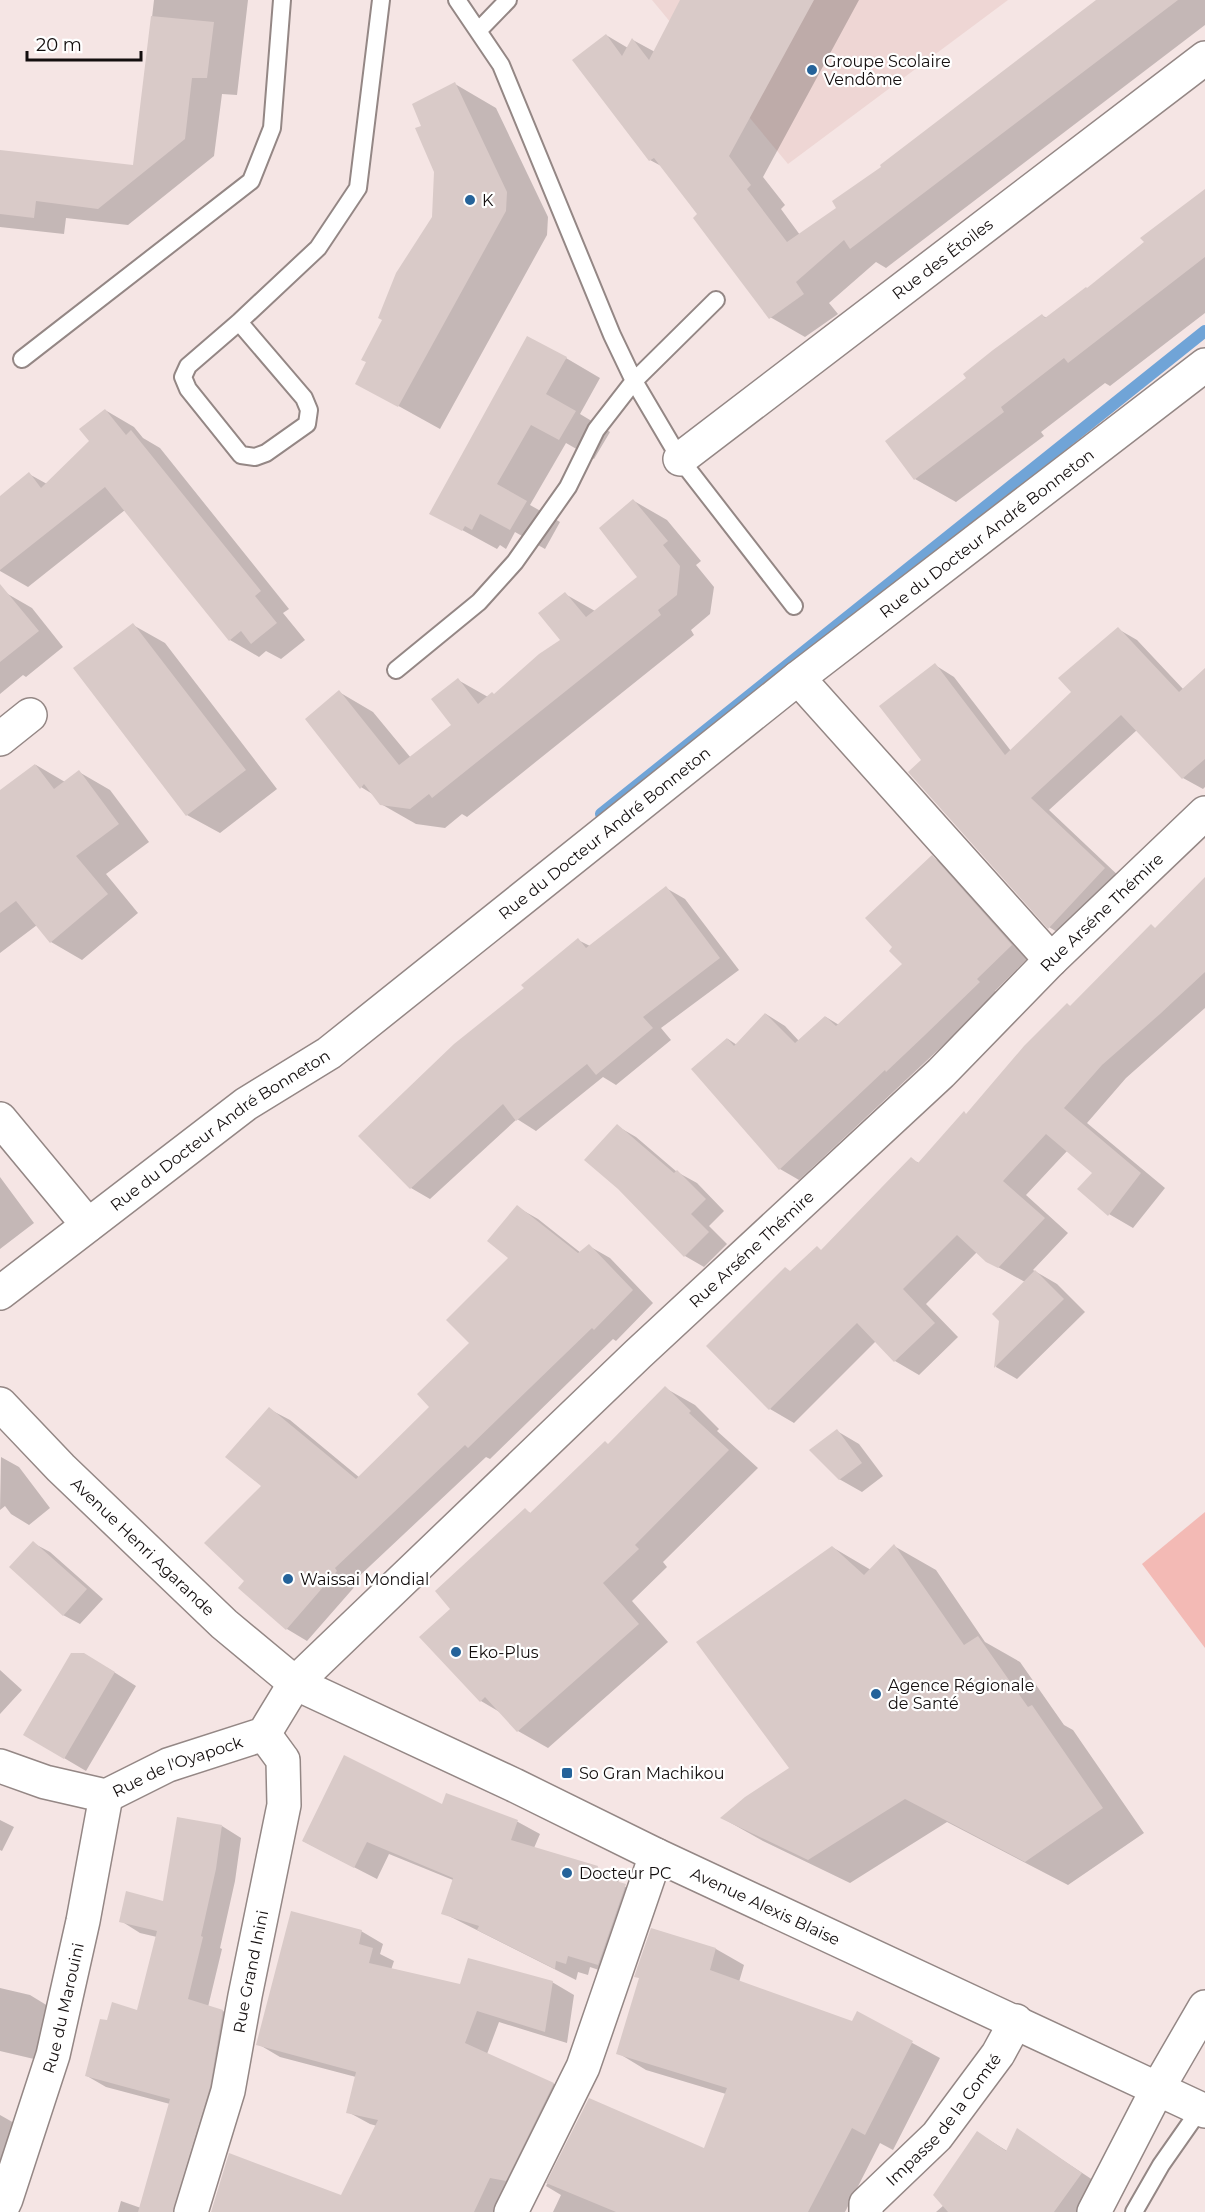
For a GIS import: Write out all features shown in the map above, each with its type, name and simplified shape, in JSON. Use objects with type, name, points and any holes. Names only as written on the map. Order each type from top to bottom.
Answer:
[{"type":"street","name":"Rue des Étoiles","points":[[680,459],[1205,58]]},
{"type":"street","name":"Rue du Docteur André Bonneton","points":[[0,1293],[246,1104],[329,1053],[798,678],[1205,365]]},
{"type":"street","points":[[798,678],[1051,960]]},
{"type":"street","points":[[0,739],[30,715]]},
{"type":"street","name":"Rue Arséne Thémire","points":[[295,1683],[639,1354],[941,1073],[1051,960],[1205,813]]},
{"type":"street","points":[[0,1119],[88,1225]]},
{"type":"street","name":"Avenue Henri Agarande","points":[[0,1404],[61,1468],[224,1624],[295,1683]]},
{"type":"street","name":"Rue de l'Oyapock","points":[[0,1766],[45,1782],[106,1796],[168,1765],[264,1734],[295,1683]]},
{"type":"street","name":"Avenue Alexis Blaise","points":[[295,1683],[503,1780],[656,1855],[1158,2088],[1204,2107]]},
{"type":"street","name":"Rue Grand Inini","points":[[190,2212],[228,2091],[244,1996],[284,1805],[283,1760],[264,1734]]},
{"type":"street","name":"Rue du Marouini","points":[[0,2212],[53,2055],[83,1921],[106,1796]]},
{"type":"street","points":[[512,2212],[583,2067],[656,1855]]},
{"type":"street","points":[[1094,2212],[1158,2088],[1205,2007]]},
{"type":"street","name":"Impasse de la Comté","points":[[866,2212],[866,2204],[937,2136],[998,2054],[1016,2021]]},
{"type":"lane","points":[[22,359],[251,181],[272,128],[282,0]]},
{"type":"lane","points":[[239,322],[304,398],[309,410],[306,424],[266,453],[255,457],[241,455],[188,389],[183,377],[188,366],[318,248],[358,188],[381,0]]},
{"type":"lane","points":[[457,0],[501,65],[612,335],[634,381],[680,459],[794,606]]},
{"type":"lane","points":[[478,31],[508,0]]},
{"type":"lane","points":[[396,670],[480,602],[515,562],[568,487],[596,430],[634,381],[716,300]]},
{"type":"lane","points":[[1134,2212],[1161,2165],[1204,2107]]},
{"type":"shaded area","name":"Groupe Scolaire Vendôme","points":[[652,0],[1008,0],[788,164]]},
{"type":"shaded area","points":[[1205,1512],[1205,1648],[1142,1564]]},
{"type":"building","points":[[680,0],[814,0],[729,156],[751,185],[747,189],[787,242],[836,208],[832,201],[881,167],[880,165],[1096,0],[1178,0],[850,249],[844,240],[796,282],[804,294],[769,319],[693,218],[697,214],[654,158],[649,161],[572,60],[606,34],[622,56],[632,38],[649,60]]},
{"type":"building","points":[[151,16],[214,22],[207,78],[192,78],[185,139],[98,209],[36,201],[34,218],[0,214],[0,150],[133,165]]},
{"type":"building","points":[[455,82],[507,192],[506,211],[398,407],[355,384],[366,362],[361,360],[382,320],[378,318],[396,273],[432,217],[434,172],[415,128],[421,126],[412,104]]},
{"type":"building","points":[[1205,189],[1205,257],[1068,363],[1064,358],[1001,407],[1004,412],[914,480],[885,441],[966,378],[963,374],[993,350],[1042,314],[1045,318],[1087,288],[1144,242],[1140,238]]},
{"type":"building","points":[[527,336],[567,357],[546,394],[576,411],[559,440],[531,425],[497,484],[527,501],[510,530],[480,514],[472,530],[465,526],[462,531],[429,514]]},
{"type":"building","points":[[105,409],[126,435],[131,430],[261,591],[255,596],[277,623],[251,644],[241,631],[229,641],[105,487],[0,570],[0,496],[29,472],[41,488],[89,441],[79,429]]},
{"type":"building","points":[[633,499],[668,541],[663,545],[680,566],[677,595],[658,610],[661,615],[432,798],[429,794],[410,809],[380,805],[364,784],[360,789],[305,719],[339,690],[399,765],[451,725],[431,699],[458,678],[478,704],[492,692],[494,694],[539,654],[560,640],[538,613],[565,592],[586,617],[637,577],[599,528]]},
{"type":"building","points":[[0,584],[39,631],[0,662]]},
{"type":"building","points":[[133,623],[246,770],[186,816],[73,668]]},
{"type":"building","points":[[1118,627],[1179,692],[1205,668],[1205,759],[1182,779],[1121,715],[1031,798],[1105,868],[1048,929],[908,772],[921,760],[879,706],[935,663],[1005,755],[1071,692],[1058,678]]},
{"type":"building","points":[[35,764],[54,789],[79,770],[119,824],[76,856],[108,894],[50,943],[16,901],[0,913],[0,790]]},
{"type":"building","points":[[932,855],[1012,945],[977,979],[980,982],[779,1170],[691,1069],[727,1038],[734,1046],[765,1013],[795,1043],[825,1016],[836,1026],[902,964],[889,951],[892,947],[865,918]]},
{"type":"building","points":[[1205,877],[1205,972],[1102,1065],[1064,1108],[1141,1173],[1108,1216],[1077,1189],[1092,1173],[1046,1134],[1003,1181],[1045,1218],[998,1268],[986,1262],[957,1235],[903,1289],[935,1323],[894,1362],[857,1323],[769,1410],[706,1346],[785,1267],[790,1271],[817,1246],[821,1250],[911,1157],[918,1163],[964,1111],[966,1114],[1024,1046],[1067,1003],[1070,1006],[1151,924],[1155,928]]},
{"type":"building","points":[[666,886],[720,958],[643,1017],[653,1028],[596,1075],[587,1064],[516,1121],[503,1104],[410,1189],[358,1136],[454,1044],[524,988],[521,985],[578,938],[586,948]]},
{"type":"building","points":[[617,1124],[674,1173],[677,1170],[706,1199],[691,1214],[709,1232],[684,1257],[618,1189],[584,1160]]},
{"type":"building","points":[[517,1205],[578,1253],[589,1244],[633,1290],[594,1330],[592,1328],[468,1448],[465,1445],[335,1568],[337,1571],[286,1630],[238,1588],[244,1581],[204,1543],[261,1486],[225,1457],[269,1407],[356,1479],[429,1407],[417,1394],[469,1343],[446,1320],[508,1258],[487,1241]]},
{"type":"building","points":[[1035,1270],[1064,1299],[994,1368],[999,1321],[992,1314]]},
{"type":"building","points":[[665,1386],[691,1411],[689,1413],[729,1450],[635,1545],[639,1549],[603,1583],[639,1624],[517,1732],[485,1697],[480,1702],[419,1637],[450,1609],[435,1591],[525,1508],[530,1513],[605,1441],[608,1444]]},
{"type":"building","points":[[837,1429],[862,1463],[839,1480],[809,1450]]},
{"type":"building","points":[[33,1541],[87,1589],[63,1616],[9,1567]]},
{"type":"building","name":"Agence Régionale de Santé","points":[[894,1544],[964,1645],[978,1636],[1028,1707],[1032,1705],[1103,1808],[1025,1862],[905,1799],[808,1860],[720,1818],[745,1797],[789,1768],[696,1642],[832,1546],[864,1575]]},
{"type":"building","points":[[71,1653],[84,1653],[115,1672],[64,1759],[23,1735]]},
{"type":"building","points":[[344,1755],[442,1804],[446,1793],[518,1820],[511,1840],[598,1866],[595,1875],[626,1884],[598,1965],[568,1956],[566,1964],[556,1961],[555,1969],[477,1930],[479,1926],[441,1914],[453,1878],[367,1842],[354,1868],[302,1841]]},
{"type":"building","points":[[177,1817],[222,1825],[216,1869],[201,1936],[203,1937],[188,1999],[223,2010],[210,2087],[173,2212],[138,2212],[170,2099],[85,2076],[100,2019],[107,2020],[112,2002],[137,2010],[157,1931],[119,1922],[126,1891],[163,1901]]},
{"type":"building","points":[[291,1911],[362,1930],[359,1944],[373,1948],[369,1963],[460,1984],[468,1958],[553,1981],[545,2032],[477,2011],[465,2043],[554,2083],[506,2181],[490,2178],[474,2212],[211,2212],[229,2153],[341,2195],[378,2120],[346,2113],[356,2072],[256,2045]]},
{"type":"building","points":[[651,1928],[716,1948],[710,1970],[852,2021],[857,2011],[913,2041],[865,2135],[852,2128],[808,2212],[616,2212],[546,2183],[589,2098],[704,2148],[727,2088],[616,2054],[639,1978],[634,1977]]},
{"type":"building","points":[[1017,2128],[1082,2173],[1054,2212],[948,2212],[933,2195],[977,2131],[1006,2151]]},
{"type":"waterway","points":[[601,814],[1205,331]]},
{"type":"place","name":"Groupe Scolaire Vendôme","points":[[812,70]]},
{"type":"place","name":"K","points":[[470,200]]},
{"type":"place","name":"Waissai Mondial","points":[[288,1579]]},
{"type":"place","name":"Eko-Plus","points":[[456,1652]]},
{"type":"place","name":"Agence Régionale de Santé","points":[[876,1694]]},
{"type":"place","name":"So Gran Machikou","points":[[567,1773]]},
{"type":"place","name":"Docteur PC","points":[[567,1873]]}]
